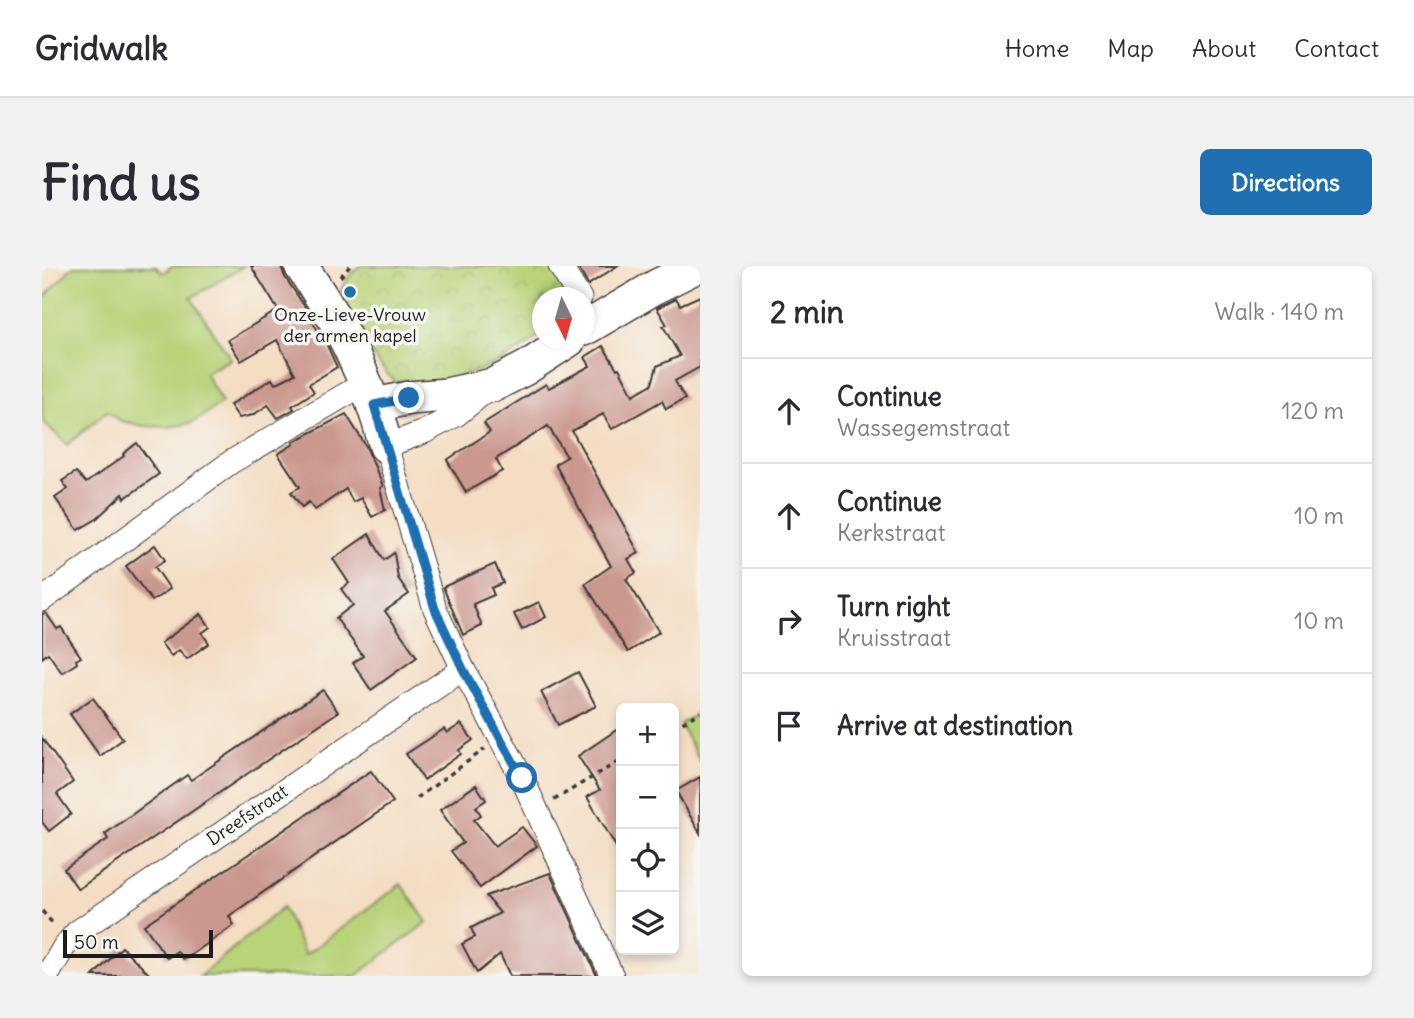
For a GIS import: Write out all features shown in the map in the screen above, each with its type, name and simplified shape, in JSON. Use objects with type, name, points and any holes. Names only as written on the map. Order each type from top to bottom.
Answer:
[{"type":"street","points":[[301,266],[344,333],[371,393],[435,609],[463,669],[537,810],[611,976]]},
{"type":"street","points":[[560,266],[569,287]]},
{"type":"street","points":[[595,313],[697,266]]},
{"type":"street","points":[[386,446],[424,432],[456,415],[494,385],[526,368],[547,350]]},
{"type":"street","points":[[42,600],[231,462],[371,393],[409,398],[446,396],[494,385]]},
{"type":"street","name":"Dreefstraat","points":[[47,976],[64,947],[78,932],[463,669]]},
{"type":"path","points":[[679,725],[700,712]]},
{"type":"path","points":[[417,798],[501,738]]},
{"type":"path","points":[[537,810],[616,763]]},
{"type":"green space","points":[[73,266],[155,266],[162,273],[173,266],[244,266],[191,298],[231,359],[205,373],[222,403],[192,423],[168,427],[121,421],[107,411],[67,445],[42,420],[42,300]]},
{"type":"green space","points":[[360,266],[551,266],[564,287],[532,287],[532,342],[511,356],[453,378],[409,384],[391,378],[355,326],[341,292]]},
{"type":"green space","points":[[700,712],[700,762],[680,724]]},
{"type":"green space","points":[[401,884],[427,922],[356,976],[200,976],[283,907],[305,955]]},
{"type":"building","points":[[251,266],[281,266],[285,277],[325,341],[337,367],[309,384],[314,392],[278,418],[268,405],[253,415],[239,418],[230,405],[272,379],[275,384],[295,374],[277,340],[241,361],[228,340],[278,310]]},
{"type":"building","points":[[577,266],[617,266],[588,285]]},
{"type":"building","points":[[700,296],[700,367],[675,381],[685,399],[666,409],[662,401],[612,429],[603,414],[572,431],[639,553],[628,559],[636,573],[626,579],[659,632],[628,652],[585,584],[611,566],[555,464],[567,457],[548,426],[496,459],[502,471],[466,492],[447,460],[490,432],[484,423],[546,384],[549,388],[590,366],[585,357],[603,346],[617,369],[619,368],[633,395],[652,384],[657,366],[680,356],[663,326],[667,325],[657,308],[676,298],[680,305]]},
{"type":"building","points":[[346,414],[366,446],[383,486],[380,488],[385,510],[372,517],[361,498],[353,502],[346,489],[315,510],[309,502],[302,507],[291,492],[300,487],[278,454],[294,444],[293,442]]},
{"type":"building","points":[[137,443],[159,474],[125,498],[123,494],[95,520],[78,530],[55,498],[68,489],[62,481],[76,472],[86,483],[124,456],[123,454]]},
{"type":"building","points":[[369,534],[384,560],[394,553],[398,578],[409,594],[385,611],[417,657],[371,690],[353,663],[363,656],[336,618],[353,605],[341,589],[349,583],[333,559]]},
{"type":"building","points":[[155,545],[165,560],[155,567],[170,589],[152,601],[126,566]]},
{"type":"building","points":[[495,564],[503,583],[491,588],[494,595],[473,604],[482,626],[463,635],[443,587]]},
{"type":"building","points":[[539,602],[546,617],[522,630],[514,614]]},
{"type":"building","points":[[46,613],[57,629],[61,627],[81,657],[62,673],[48,653],[42,658],[42,614]]},
{"type":"building","points":[[201,614],[210,627],[202,633],[209,643],[187,659],[179,650],[171,656],[161,643]]},
{"type":"building","points":[[578,672],[596,706],[558,725],[541,692]]},
{"type":"building","points":[[323,690],[338,712],[78,889],[64,869],[108,839],[105,834],[187,775],[191,780]]},
{"type":"building","points":[[93,698],[123,739],[100,756],[70,714]]},
{"type":"building","points":[[461,724],[473,740],[459,750],[461,754],[424,780],[406,754],[444,729],[447,733]]},
{"type":"building","points":[[616,730],[616,846],[587,797],[600,790],[578,756]]},
{"type":"building","points":[[42,738],[73,782],[57,794],[71,814],[49,831],[42,822]]},
{"type":"building","points":[[371,771],[393,802],[229,916],[234,925],[184,960],[177,951],[167,958],[144,925]]},
{"type":"building","points":[[700,777],[700,833],[679,796],[679,789]]},
{"type":"building","points":[[476,785],[486,800],[476,807],[481,815],[474,820],[495,846],[522,827],[537,846],[480,888],[451,851],[463,843],[440,810]]},
{"type":"building","points":[[550,873],[597,976],[510,976],[500,954],[477,973],[462,944],[475,937],[471,928],[500,913],[486,896]]},
{"type":"building","points":[[122,947],[151,976],[93,976]]},
{"type":"place","name":"Onze-Lieve-Vrouw der armen kapel","points":[[350,292]]},
{"type":"route","points":[[409,398],[374,405],[386,446],[435,609],[463,669],[522,778]]}]
